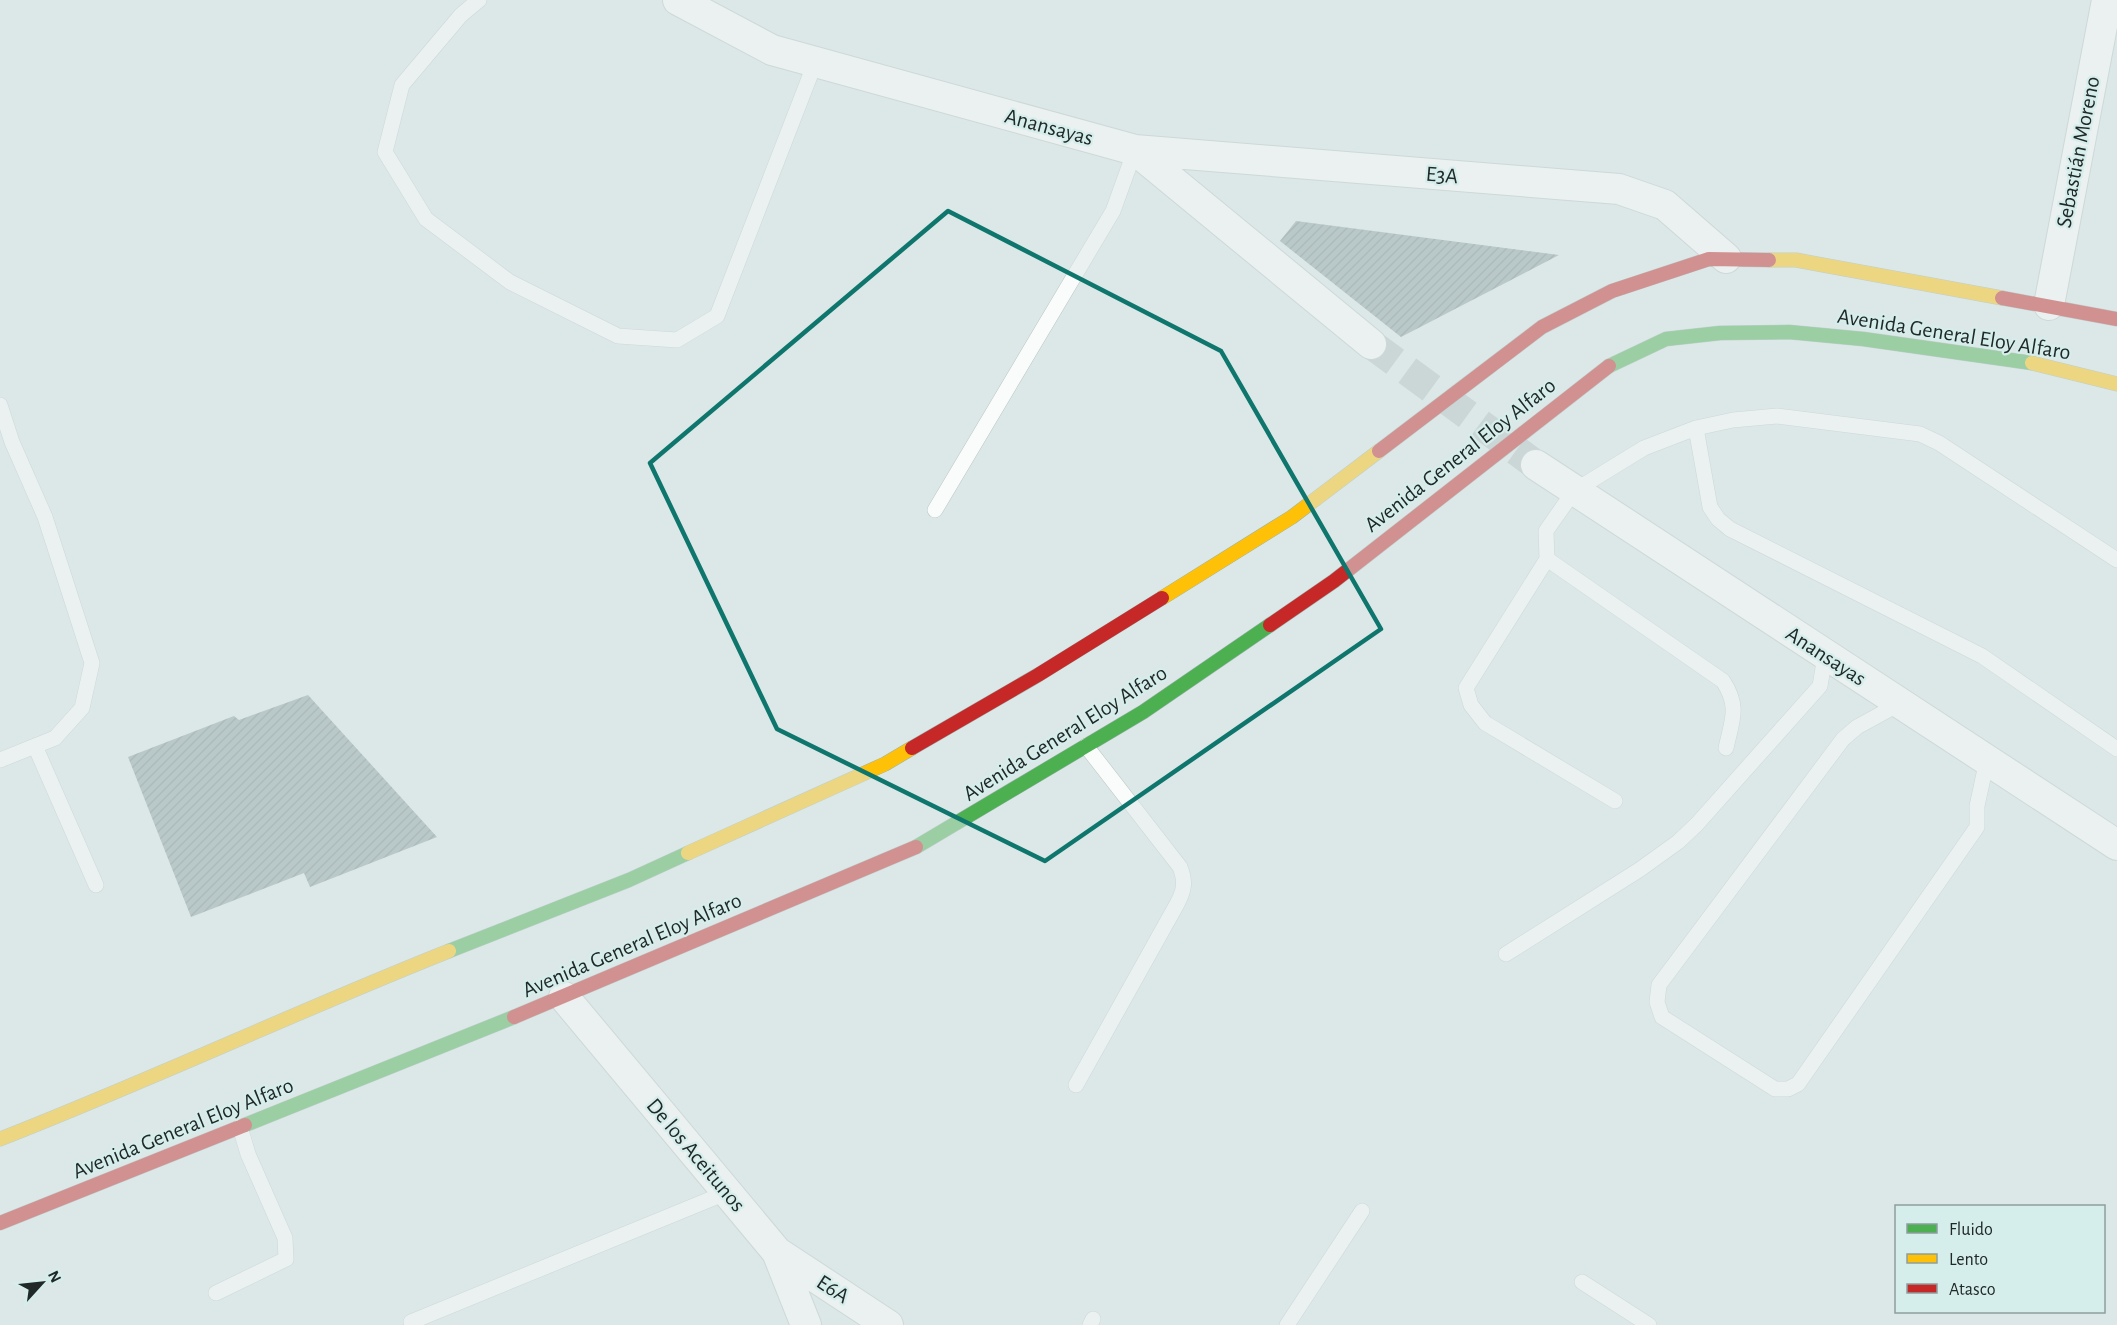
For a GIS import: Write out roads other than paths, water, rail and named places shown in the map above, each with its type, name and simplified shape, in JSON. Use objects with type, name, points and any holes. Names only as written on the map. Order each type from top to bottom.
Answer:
[{"type":"main road","name":"Avenida General Eloy Alfaro","points":[[0,1139],[102,1099],[363,985],[629,880],[885,764],[1038,675],[1292,517],[1542,327],[1612,291],[1709,259],[1796,260],[2117,319]]},
{"type":"main road","name":"Avenida General Eloy Alfaro","points":[[0,1223],[564,997],[923,844],[1143,712],[1334,580],[1604,368],[1666,339],[1720,333],[1789,332],[1842,337],[2034,363],[2117,384]]},
{"type":"street","name":"Anansayas","points":[[678,0],[772,50],[1135,150],[1371,344]]},
{"type":"street","name":"Sebastián Moreno","points":[[2049,305],[2107,0]]},
{"type":"street","name":"E3A","points":[[1135,150],[1619,189],[1665,205],[1726,258]]},
{"type":"street","name":"Anansayas","points":[[1536,465],[2117,845]]},
{"type":"street","name":"De los Aceitunos","points":[[564,997],[777,1252],[806,1325]]},
{"type":"street","name":"E6A","points":[[777,1252],[888,1325]]},
{"type":"lane","points":[[479,0],[461,15],[402,85],[385,152],[426,219],[510,282],[618,336],[677,340],[717,316],[815,63]]},
{"type":"lane","points":[[935,510],[1113,210],[1135,150]]},
{"type":"lane","points":[[0,405],[12,442],[45,517],[92,663],[82,708],[55,738],[0,760]]},
{"type":"lane","points":[[1614,801],[1485,723],[1471,705],[1466,688],[1547,559],[1546,531],[1574,490],[1644,448],[1696,428],[1733,420],[1777,416],[1920,434],[1939,443],[2117,560]]},
{"type":"lane","points":[[1696,428],[1710,507],[1718,519],[1730,529],[1982,656],[2117,749]]},
{"type":"lane","points":[[1547,559],[1723,681],[1732,694],[1734,710],[1726,748]]},
{"type":"lane","points":[[1506,954],[1678,842],[1697,824],[1820,686],[1825,656]]},
{"type":"lane","points":[[1899,704],[1857,727],[1843,739],[1659,985],[1657,1002],[1662,1017],[1775,1089],[1788,1089],[1798,1084],[1977,827],[1977,806],[1987,760]]},
{"type":"lane","points":[[35,746],[96,885]]},
{"type":"lane","points":[[1076,1084],[1177,904],[1183,892],[1185,879],[1180,867],[1086,746]]},
{"type":"lane","points":[[216,1293],[286,1259],[285,1238],[248,1154],[240,1127]]},
{"type":"lane","points":[[411,1322],[728,1192]]},
{"type":"lane","points":[[1287,1325],[1362,1211]]},
{"type":"lane","points":[[1582,1282],[1650,1325]]},
{"type":"tunnel","points":[[1371,344],[1536,465]]}]
